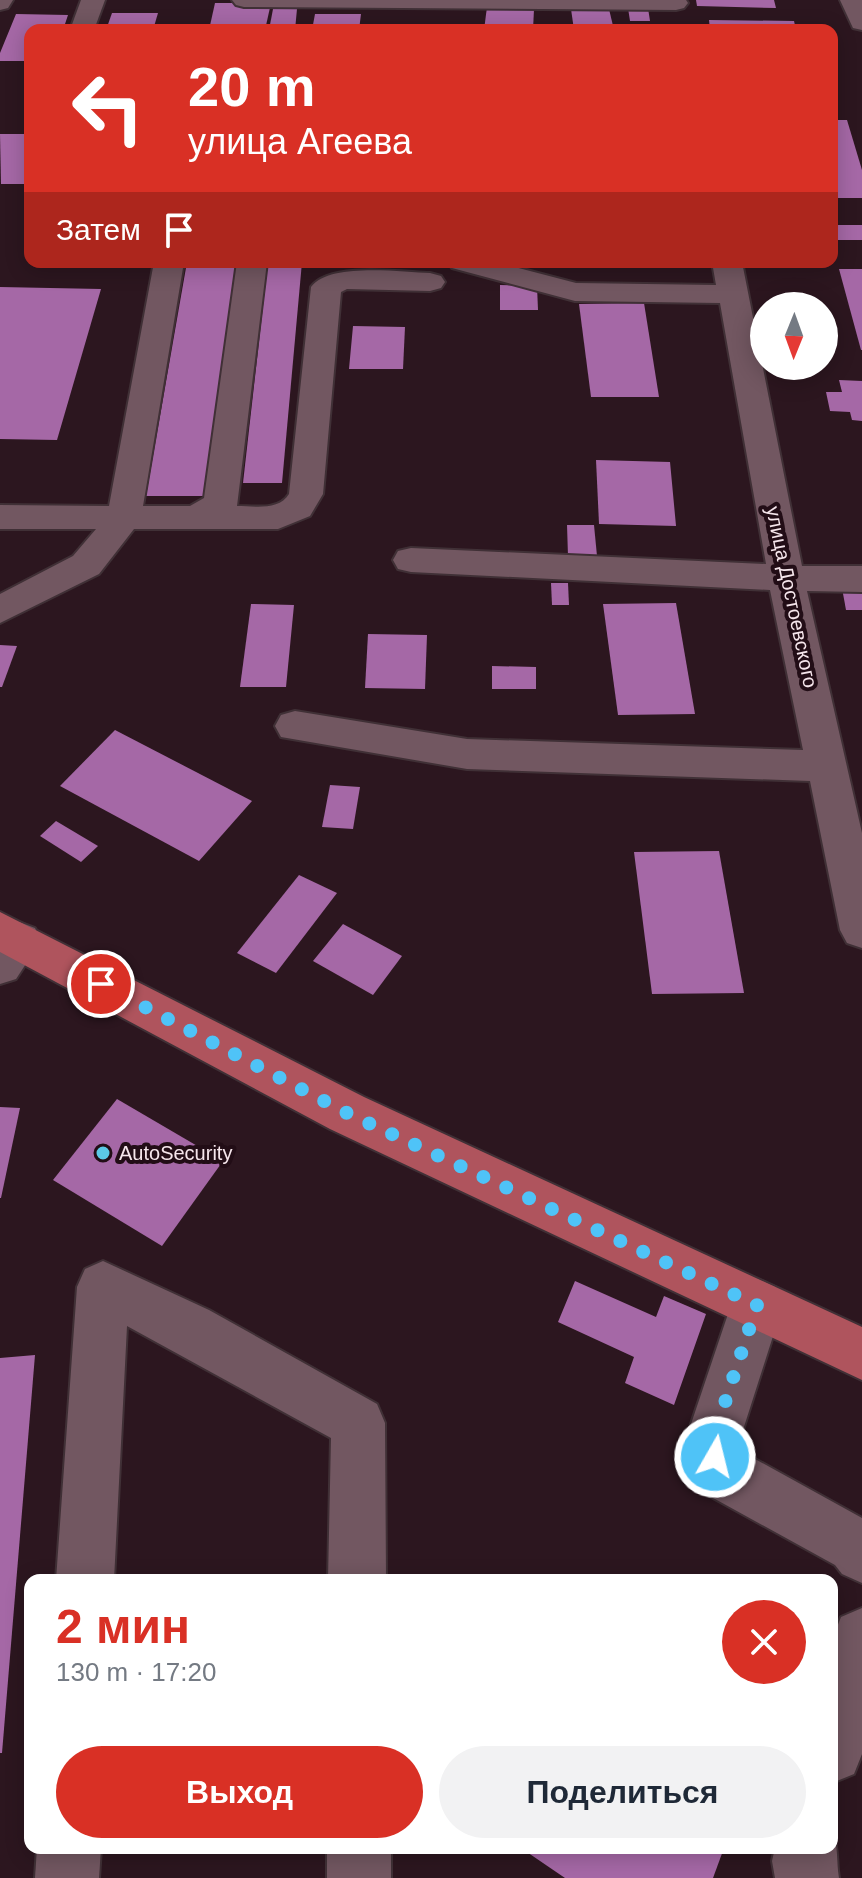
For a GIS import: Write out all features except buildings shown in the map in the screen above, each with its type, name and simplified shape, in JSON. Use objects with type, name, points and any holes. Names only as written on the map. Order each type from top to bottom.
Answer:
[{"type":"main road","points":[[6,946],[347,1113],[862,1354]]},
{"type":"street","points":[[84,24],[93,0]]},
{"type":"street","points":[[244,0],[675,2],[680,24]]},
{"type":"street","points":[[852,0],[862,23]]},
{"type":"street","points":[[402,2],[419,21]]},
{"type":"street","points":[[0,610],[86,565],[124,518],[168,268]]},
{"type":"street","points":[[190,518],[209,513],[221,503],[251,268]]},
{"type":"street","points":[[485,268],[575,292],[730,278]]},
{"type":"street","name":"улица Достоевского","points":[[730,278],[786,578],[862,930]]},
{"type":"street","points":[[0,517],[278,517],[298,508],[306,494],[326,287],[343,280],[430,282]]},
{"type":"street","points":[[411,560],[862,579]]},
{"type":"street","points":[[295,726],[467,754],[827,766]]},
{"type":"street","points":[[85,1574],[103,1287],[190,1329],[358,1423],[357,1574]]},
{"type":"street","points":[[757,1305],[715,1433],[715,1457],[726,1474],[855,1545],[862,1554]]},
{"type":"street","points":[[838,1729],[862,1638]]},
{"type":"street","points":[[67,1878],[69,1854]]},
{"type":"street","points":[[359,1854],[359,1878]]},
{"type":"street","points":[[806,1854],[807,1878]]},
{"type":"place","name":"AutoSecurity","points":[[103,1153]]},
{"type":"route","points":[[101,984],[347,1113],[757,1305],[715,1433],[715,1457]]}]
